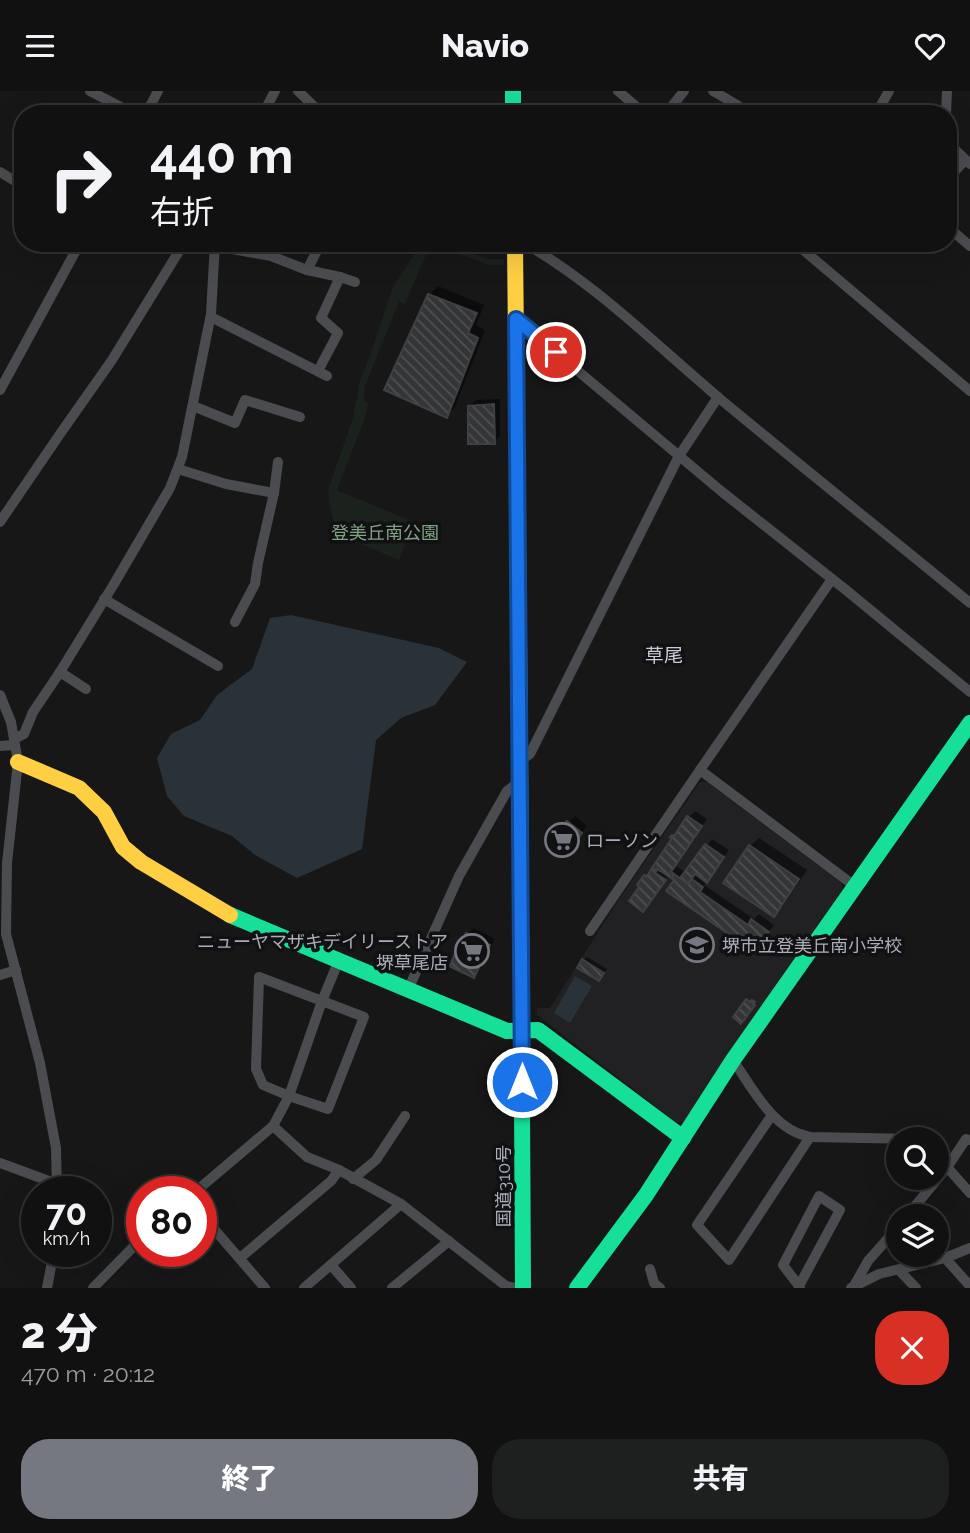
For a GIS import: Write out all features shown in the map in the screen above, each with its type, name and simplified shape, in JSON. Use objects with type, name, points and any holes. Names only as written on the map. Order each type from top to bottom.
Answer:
[{"type":"main road","name":"国道310号","points":[[515,252],[523,1288]]},
{"type":"main road","points":[[577,1288],[646,1195],[733,1060],[970,723]]},
{"type":"main road","points":[[18,762],[79,788],[104,812],[123,847],[141,862],[235,918],[507,1031],[538,1030],[683,1137]]},
{"type":"street","points":[[90,91],[117,105]]},
{"type":"street","points":[[298,91],[313,105]]},
{"type":"street","points":[[618,91],[634,105]]},
{"type":"street","points":[[673,105],[684,91]]},
{"type":"street","points":[[713,91],[737,105]]},
{"type":"street","points":[[957,234],[970,246]]},
{"type":"street","points":[[0,390],[75,252]]},
{"type":"street","points":[[0,522],[113,360],[179,252]]},
{"type":"street","points":[[0,746],[14,742],[24,734],[33,712],[60,672],[170,488],[182,457],[211,317],[215,252]]},
{"type":"street","points":[[251,252],[355,282]]},
{"type":"street","points":[[307,269],[316,252]]},
{"type":"street","points":[[540,252],[618,311],[718,397],[970,603]]},
{"type":"street","points":[[807,252],[970,391]]},
{"type":"street","points":[[211,317],[322,373],[338,333],[321,318],[340,277]]},
{"type":"street","points":[[516,319],[679,456],[970,692]]},
{"type":"street","points":[[519,762],[530,754],[679,456],[718,397]]},
{"type":"street","points":[[193,406],[235,423],[245,400],[300,417]]},
{"type":"street","points":[[235,622],[255,584],[278,462]]},
{"type":"street","points":[[178,468],[226,484],[274,493]]},
{"type":"street","points":[[590,932],[832,579]]},
{"type":"street","points":[[104,599],[218,666]]},
{"type":"street","points":[[60,672],[86,689]]},
{"type":"street","points":[[0,695],[11,722],[18,762],[7,863],[6,934],[40,1063],[56,1147],[57,1176]]},
{"type":"street","points":[[700,770],[856,887]]},
{"type":"street","points":[[408,990],[458,876],[507,791],[519,782]]},
{"type":"street","points":[[214,1176],[273,1126],[289,1096],[339,960]]},
{"type":"street","points":[[0,975],[16,970]]},
{"type":"street","points":[[259,977],[364,1017],[328,1109],[289,1096],[263,1085],[256,1069],[259,977]]},
{"type":"street","points":[[733,1060],[772,1115],[799,1135],[886,1138]]},
{"type":"street","points":[[353,1179],[376,1160],[405,1115]]},
{"type":"street","points":[[772,1115],[697,1225],[729,1260],[810,1137]]},
{"type":"street","points":[[273,1126],[307,1157],[339,1170],[401,1204],[506,1286],[515,1288]]},
{"type":"street","points":[[949,1163],[969,1137]]},
{"type":"street","points":[[0,1163],[30,1176]]},
{"type":"street","points":[[949,1168],[970,1193]]},
{"type":"street","points":[[240,1258],[331,1181],[339,1170]]},
{"type":"street","points":[[917,1204],[928,1190]]},
{"type":"street","points":[[819,1196],[840,1210],[800,1287],[783,1265],[819,1196]]},
{"type":"street","points":[[304,1288],[401,1204]]},
{"type":"street","points":[[217,1232],[265,1288]]},
{"type":"street","points":[[392,1288],[449,1241]]},
{"type":"street","points":[[853,1287],[868,1261],[886,1241]]},
{"type":"street","points":[[949,1256],[970,1248]]},
{"type":"street","points":[[93,1288],[126,1254]]},
{"type":"street","points":[[949,1262],[970,1286]]},
{"type":"street","points":[[331,1265],[351,1288]]},
{"type":"street","points":[[47,1288],[51,1267]]},
{"type":"street","points":[[853,1287],[879,1275],[910,1267]]},
{"type":"street","points":[[650,1269],[654,1283],[660,1288]]},
{"type":"street","points":[[899,1270],[916,1288]]},
{"type":"shaded area","points":[[291,615],[439,648],[467,662],[435,705],[401,718],[376,740],[362,849],[297,878],[255,855],[232,836],[184,816],[167,796],[157,758],[171,734],[200,720],[217,695],[252,669],[270,618]]},
{"type":"shaded area","name":"堺市立登美丘南小学校","points":[[700,782],[707,782],[841,882],[843,889],[684,1122],[677,1123],[537,1015],[537,1008],[550,1008],[617,902]]},
{"type":"shaded area","points":[[575,976],[592,986],[570,1023],[554,1013]]},
{"type":"green space","name":"登美丘南公園","points":[[416,252],[433,252],[426,255],[405,304],[399,302],[365,386],[364,400],[368,403],[365,418],[337,490],[414,522],[399,560],[356,542],[342,531],[334,522],[328,490],[353,418],[359,383],[393,287]]},
{"type":"green space","name":"登美丘南公園","points":[[454,252],[469,252],[487,259],[504,259],[504,265],[489,265]]},
{"type":"building","points":[[428,294],[477,313],[468,333],[478,338],[447,418],[384,390]]},
{"type":"building","points":[[494,404],[495,444],[468,444],[468,406]]},
{"type":"building","points":[[687,816],[702,826],[671,872],[674,874],[671,878],[652,868],[672,838],[670,837],[674,836]]},
{"type":"building","points":[[567,821],[582,833],[564,856],[548,844]]},
{"type":"building","points":[[705,844],[724,857],[707,883],[695,874],[688,884],[680,878]]},
{"type":"building","points":[[749,845],[799,879],[774,917],[723,883]]},
{"type":"building","points":[[652,868],[666,880],[643,912],[629,901],[639,887],[637,885]]},
{"type":"building","points":[[674,874],[688,884],[692,879],[703,887],[700,892],[748,925],[751,919],[769,932],[755,952],[666,891],[674,880],[671,878]]},
{"type":"building","points":[[466,933],[490,945],[474,978],[449,966]]},
{"type":"building","points":[[582,959],[604,973],[599,981],[577,968]]},
{"type":"building","points":[[746,999],[755,1002],[755,1005],[741,1024],[733,1017]]},
{"type":"traffic: fast","points":[[513,91],[513,105]]},
{"type":"traffic: fast","points":[[577,1288],[646,1195],[733,1060],[970,723]]},
{"type":"traffic: fast","points":[[520,742],[523,1288]]},
{"type":"traffic: fast","points":[[230,915],[507,1031],[538,1030],[683,1138]]},
{"type":"traffic: slow","points":[[515,252],[520,742]]},
{"type":"traffic: slow","points":[[18,762],[79,788],[104,812],[123,847],[141,862],[230,915]]},
{"type":"place","name":"ローソン","points":[[562,840]]},
{"type":"place","name":"堺市立登美丘南小学校","points":[[697,945]]},
{"type":"place","name":"ニューヤマザキデイリーストア 堺草尾店","points":[[472,951]]},
{"type":"district","name":"草尾","points":[[664,655]]},
{"type":"route","points":[[522,1082],[516,319],[556,352]]}]
